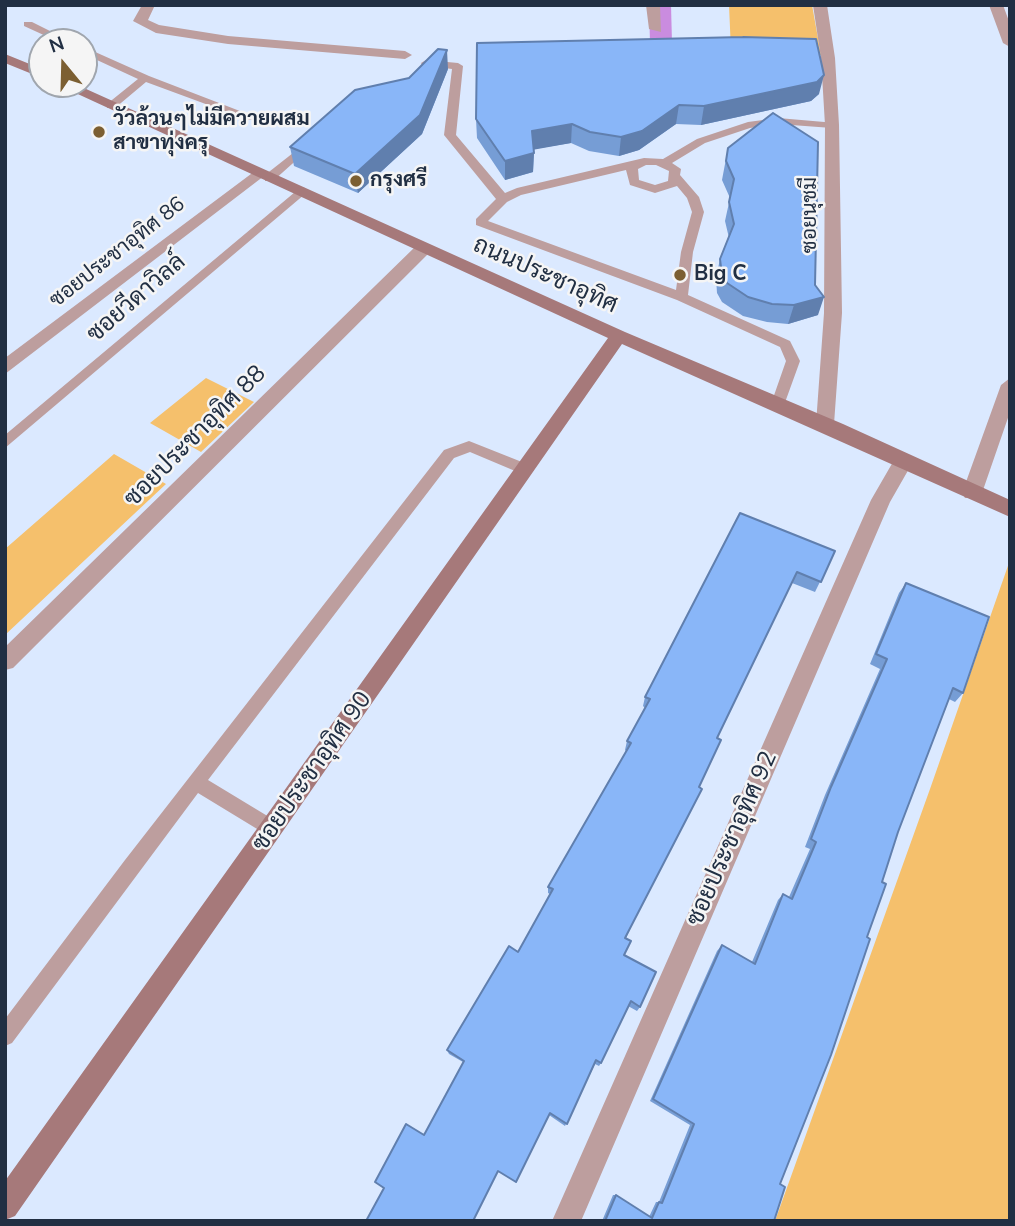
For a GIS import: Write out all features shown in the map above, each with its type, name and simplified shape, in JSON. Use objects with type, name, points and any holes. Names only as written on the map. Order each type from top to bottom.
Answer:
[{"type":"main road","points":[[5,58],[28,68]]},
{"type":"main road","name":"ถนนประชาอุทิศ","points":[[94,98],[619,336],[904,460],[972,493],[1008,504]]},
{"type":"main road","name":"ซอยประชาอุทิศ 90","points":[[5,1206],[619,336]]},
{"type":"street","points":[[149,5],[139,21],[167,31],[240,42],[405,55]]},
{"type":"street","points":[[653,5],[656,29]]},
{"type":"street","name":"ซอยนุชมี","points":[[820,5],[828,58],[832,125],[833,313],[825,425]]},
{"type":"street","points":[[996,5],[1010,43]]},
{"type":"street","name":"ซอยประชาอุทิศ 86","points":[[5,369],[264,175]]},
{"type":"street","name":"ซอยประชาอุทิศ 88","points":[[5,661],[424,248]]},
{"type":"street","points":[[972,493],[1010,385]]},
{"type":"street","name":"ซอยประชาอุทิศ 92","points":[[566,1221],[881,500],[904,460]]},
{"type":"lane","points":[[28,24],[37,28]]},
{"type":"lane","points":[[98,56],[145,78],[253,118]]},
{"type":"lane","points":[[416,72],[427,62],[458,66],[450,135],[503,199]]},
{"type":"lane","points":[[111,106],[145,78]]},
{"type":"lane","points":[[664,163],[701,141],[748,125],[778,121],[832,125]]},
{"type":"lane","points":[[264,175],[313,139]]},
{"type":"lane","points":[[681,297],[687,252],[698,212],[693,197],[677,178],[675,169],[664,163],[651,161],[526,188],[503,199],[480,222],[681,297],[785,344],[793,361],[778,404]]},
{"type":"lane","points":[[638,164],[633,167],[631,177],[647,189],[670,186],[677,178]]},
{"type":"lane","name":"ซอยวีดาวิลล์","points":[[5,443],[301,191]]},
{"type":"lane","points":[[5,1036],[196,782],[449,454],[469,446],[527,470]]},
{"type":"lane","points":[[196,782],[273,829]]},
{"type":"shaded area","points":[[729,5],[812,5],[821,55],[731,51]]},
{"type":"shaded area","points":[[206,378],[254,402],[201,452],[150,423]]},
{"type":"shaded area","points":[[114,454],[166,484],[5,635],[5,549]]},
{"type":"shaded area","points":[[1010,560],[1010,1221],[775,1221],[930,789]]},
{"type":"building","points":[[743,37],[816,39],[824,75],[817,82],[704,106],[679,105],[642,131],[621,137],[590,132],[572,124],[532,131],[534,153],[505,161],[476,119],[477,43]]},
{"type":"building","points":[[438,49],[447,50],[420,115],[355,174],[290,147],[355,90],[409,78]]},
{"type":"building","points":[[773,113],[818,142],[815,285],[824,297],[794,305],[772,304],[748,297],[727,283],[722,275],[720,259],[734,224],[729,202],[734,179],[726,161],[728,148]]},
{"type":"building","points":[[740,513],[835,551],[821,582],[797,572],[717,738],[721,740],[699,787],[702,789],[625,938],[631,941],[624,955],[656,972],[640,1007],[631,1001],[601,1063],[596,1060],[567,1124],[550,1113],[516,1182],[498,1171],[473,1221],[366,1221],[384,1188],[375,1182],[406,1124],[424,1135],[464,1061],[447,1050],[509,946],[518,952],[553,889],[548,887],[631,743],[627,741],[650,699],[645,697]]},
{"type":"building","points":[[906,583],[989,617],[963,693],[953,688],[898,832],[882,882],[886,884],[867,937],[870,939],[831,1055],[780,1184],[785,1187],[774,1221],[605,1221],[616,1195],[652,1218],[659,1202],[662,1203],[694,1124],[653,1099],[722,945],[755,964],[783,894],[792,899],[816,842],[811,839],[831,787],[887,659],[876,654]]},
{"type":"waterway","points":[[660,5],[661,43]]},
{"type":"place","name":"วัวล้วนๆไม่มีควายผสม สาขาทุ่งครุ","points":[[99,132]]},
{"type":"place","name":"กรุงศรี","points":[[356,181]]},
{"type":"place","name":"Big C","points":[[680,275]]}]
